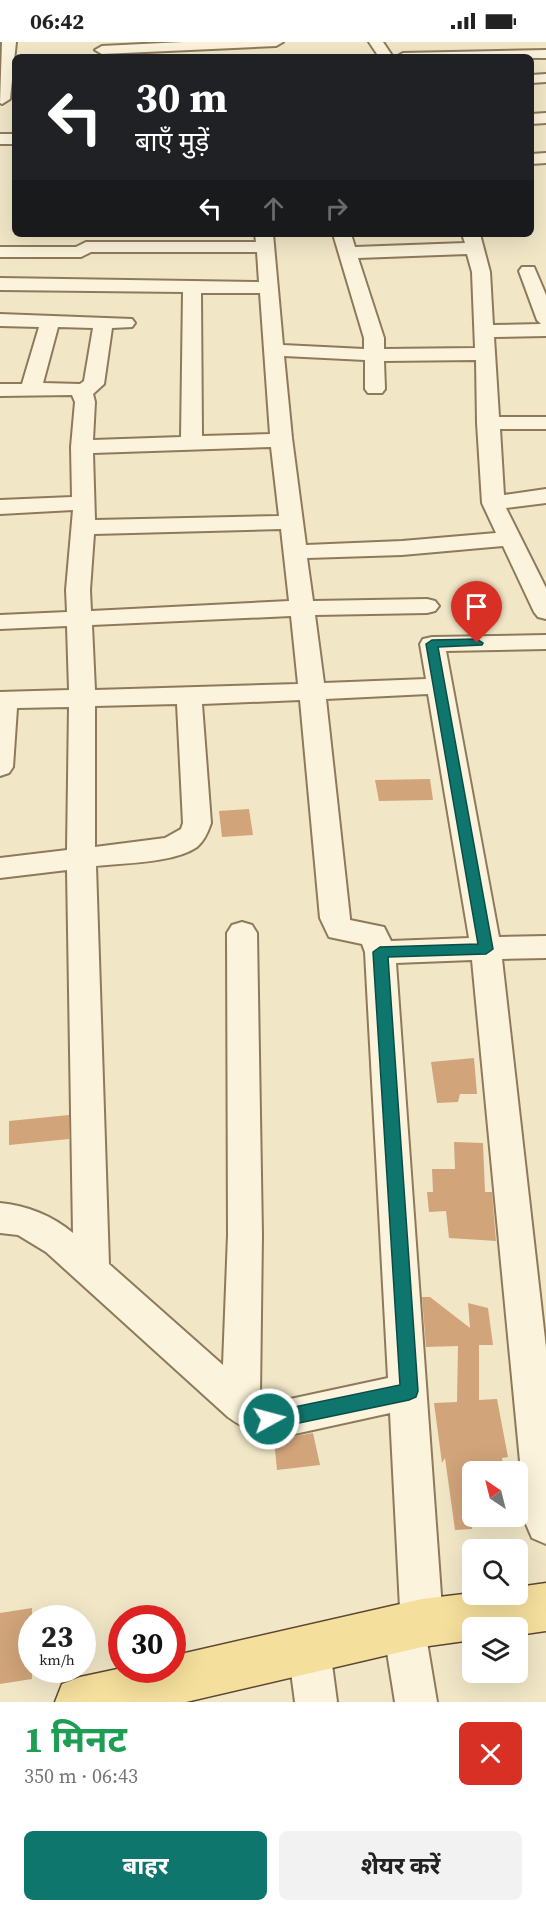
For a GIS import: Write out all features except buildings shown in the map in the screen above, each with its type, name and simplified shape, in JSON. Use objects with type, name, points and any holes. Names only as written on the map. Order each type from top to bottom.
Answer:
[{"type":"main road","points":[[80,1702],[413,1625],[546,1607]]},
{"type":"street","points":[[3,108],[9,42]]},
{"type":"street","points":[[102,50],[231,48],[276,42]]},
{"type":"street","points":[[465,54],[508,48],[546,54]]},
{"type":"street","points":[[343,237],[374,338],[375,389]]},
{"type":"street","points":[[0,252],[81,252],[86,240],[264,240],[282,440],[300,608],[312,691],[336,924],[344,931],[374,935],[380,952],[409,1391],[416,1702]]},
{"type":"street","points":[[346,253],[402,242],[473,241],[481,272],[487,423],[493,503],[546,612]]},
{"type":"street","points":[[528,272],[546,320]]},
{"type":"street","points":[[0,284],[269,288]]},
{"type":"street","points":[[192,287],[192,443]]},
{"type":"street","points":[[0,320],[125,323]]},
{"type":"street","points":[[31,389],[50,321]]},
{"type":"street","points":[[0,390],[67,389],[82,392],[94,384],[103,323]]},
{"type":"street","points":[[483,331],[546,330]]},
{"type":"street","points":[[274,350],[376,355],[484,354]]},
{"type":"street","points":[[82,392],[85,402],[82,447],[83,515],[78,590],[82,700],[81,859],[91,1269]]},
{"type":"street","points":[[487,423],[546,423]]},
{"type":"street","points":[[82,447],[282,440]]},
{"type":"street","points":[[493,503],[546,496]]},
{"type":"street","points":[[0,507],[83,515],[291,522]]},
{"type":"street","points":[[294,552],[402,548],[510,539]]},
{"type":"street","points":[[523,565],[546,565]]},
{"type":"street","points":[[0,622],[300,608],[426,596],[439,686],[486,949],[546,1524]]},
{"type":"street","points":[[432,644],[546,642]]},
{"type":"street","points":[[0,767],[2,700],[82,700],[439,686]]},
{"type":"street","points":[[0,868],[166,848],[189,841],[195,833],[197,823],[189,696]]},
{"type":"street","points":[[241,1405],[245,1235],[242,933]]},
{"type":"street","points":[[380,952],[546,947]]},
{"type":"street","points":[[0,1218],[20,1221],[40,1229],[91,1269],[241,1405],[254,1414],[269,1419],[280,1419],[409,1391]]},
{"type":"street","points":[[309,1649],[316,1702]]},
{"type":"route","points":[[269,1419],[280,1419],[409,1391],[380,952],[486,949],[432,644],[477,643]]}]
